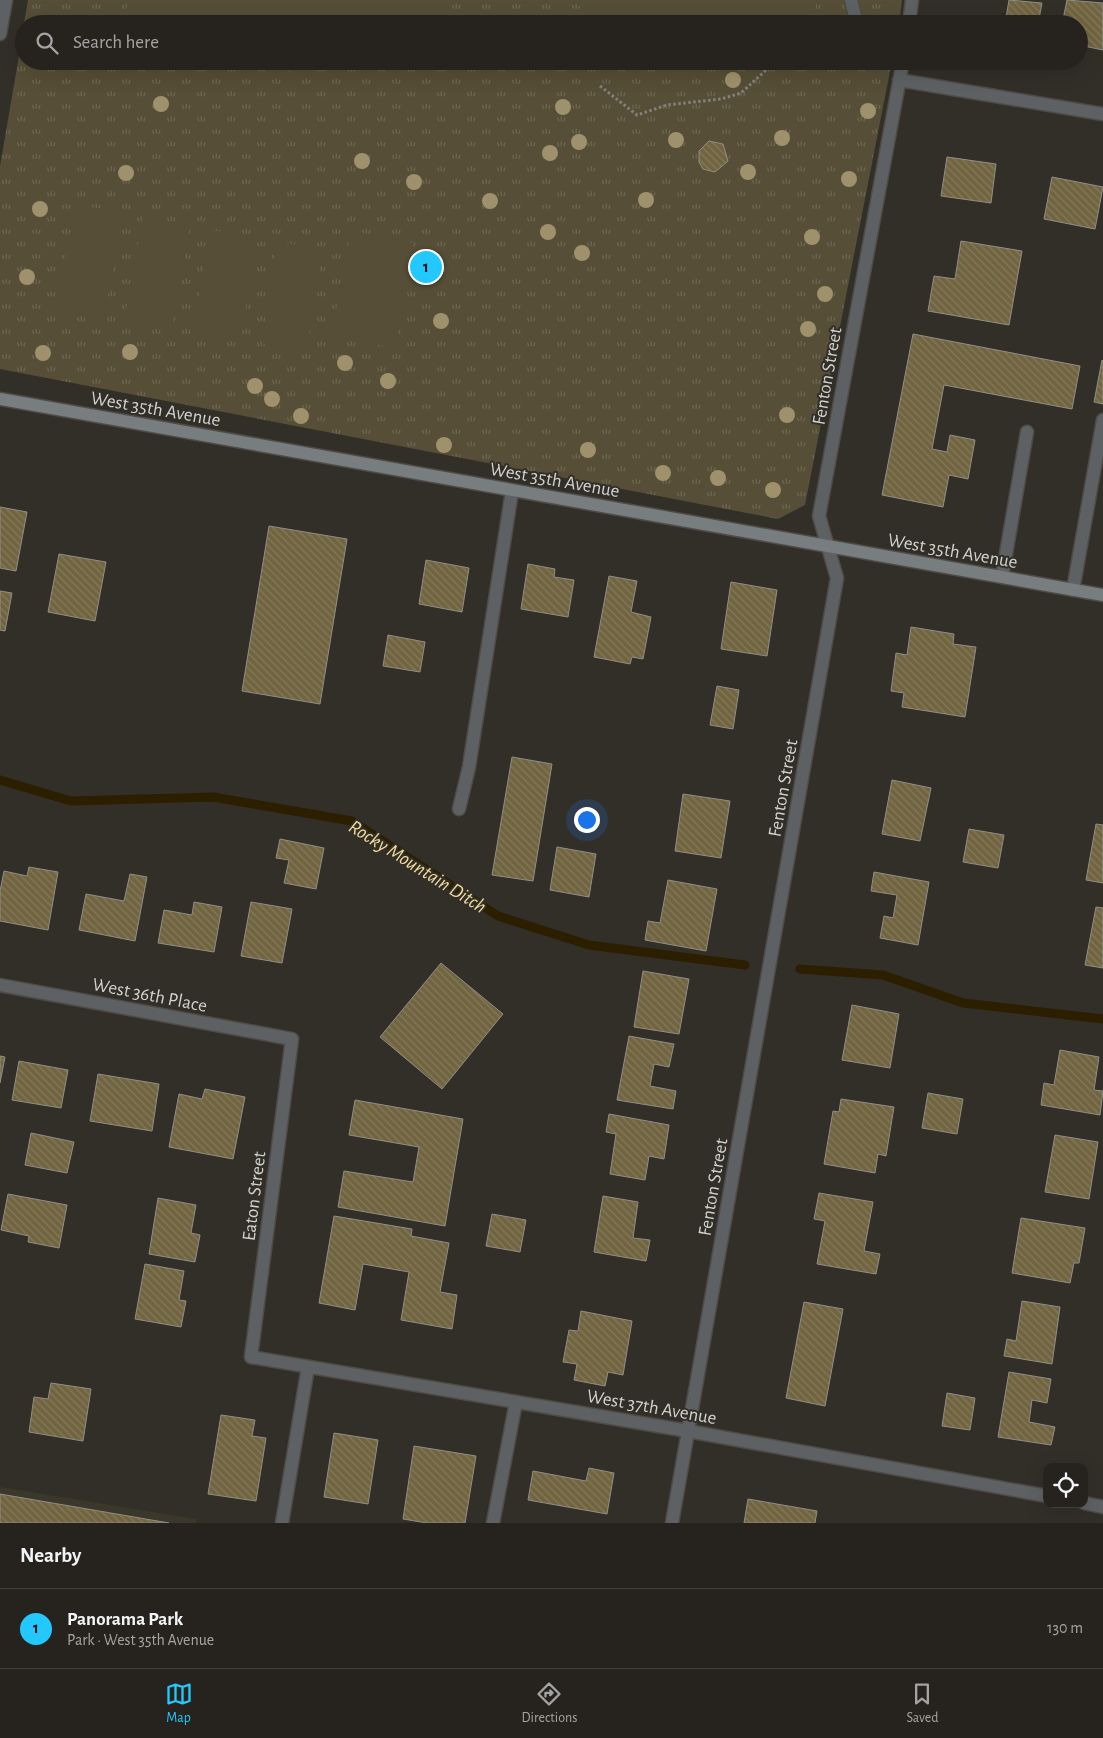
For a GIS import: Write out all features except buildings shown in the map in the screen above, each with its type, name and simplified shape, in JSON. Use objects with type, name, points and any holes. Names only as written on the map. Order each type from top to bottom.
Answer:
[{"type":"street","points":[[0,34],[6,0]]},
{"type":"street","points":[[851,0],[855,15]]},
{"type":"street","points":[[910,15],[912,0]]},
{"type":"street","name":"Fenton Street","points":[[672,1523],[837,578],[820,516],[899,70]]},
{"type":"street","points":[[908,70],[1103,114]]},
{"type":"street","name":"West 35th Avenue","points":[[0,400],[1103,595]]},
{"type":"street","points":[[1073,590],[1103,420]]},
{"type":"street","points":[[1002,577],[1027,432]]},
{"type":"street","points":[[460,809],[470,767],[512,491]]},
{"type":"street","name":"West 36th Place","points":[[0,985],[292,1039]]},
{"type":"street","name":"Eaton Street","points":[[251,1357],[292,1039]]},
{"type":"street","name":"West 37th Avenue","points":[[251,1357],[688,1431],[1043,1495]]},
{"type":"street","points":[[282,1523],[308,1367]]},
{"type":"street","points":[[493,1523],[516,1402]]},
{"type":"street","points":[[1088,1504],[1103,1507]]},
{"type":"path","points":[[600,86],[637,115],[667,106],[721,99],[741,93],[766,70]]},
{"type":"shaded area","points":[[0,1487],[196,1519],[196,1523],[0,1523]]},
{"type":"green space","points":[[28,0],[902,0],[900,15],[26,15]]},
{"type":"green space","points":[[128,0],[445,0],[444,7],[426,15],[125,15]]},
{"type":"green space","points":[[572,0],[817,0],[814,15],[591,15]]},
{"type":"green space","points":[[17,70],[890,70],[805,505],[778,519],[0,369],[0,166]]},
{"type":"green space","points":[[661,70],[700,70],[675,81]]},
{"type":"green space","points":[[76,204],[122,213],[104,317],[56,309]]},
{"type":"green space","points":[[143,217],[190,226],[172,328],[124,320]]},
{"type":"green space","points":[[211,230],[258,238],[240,341],[192,332]]},
{"type":"green space","points":[[351,231],[413,243],[395,348],[331,336]]},
{"type":"green space","points":[[277,241],[323,250],[306,352],[262,344]]},
{"type":"waterway","name":"Rocky Mountain Ditch","points":[[0,780],[71,801],[213,797],[352,821],[498,916],[589,945],[745,965]]},
{"type":"waterway","name":"Rocky Mountain Ditch","points":[[800,969],[883,975],[963,1003],[1103,1019]]},
{"type":"place","name":"Panorama Park","points":[[426,267]]}]
